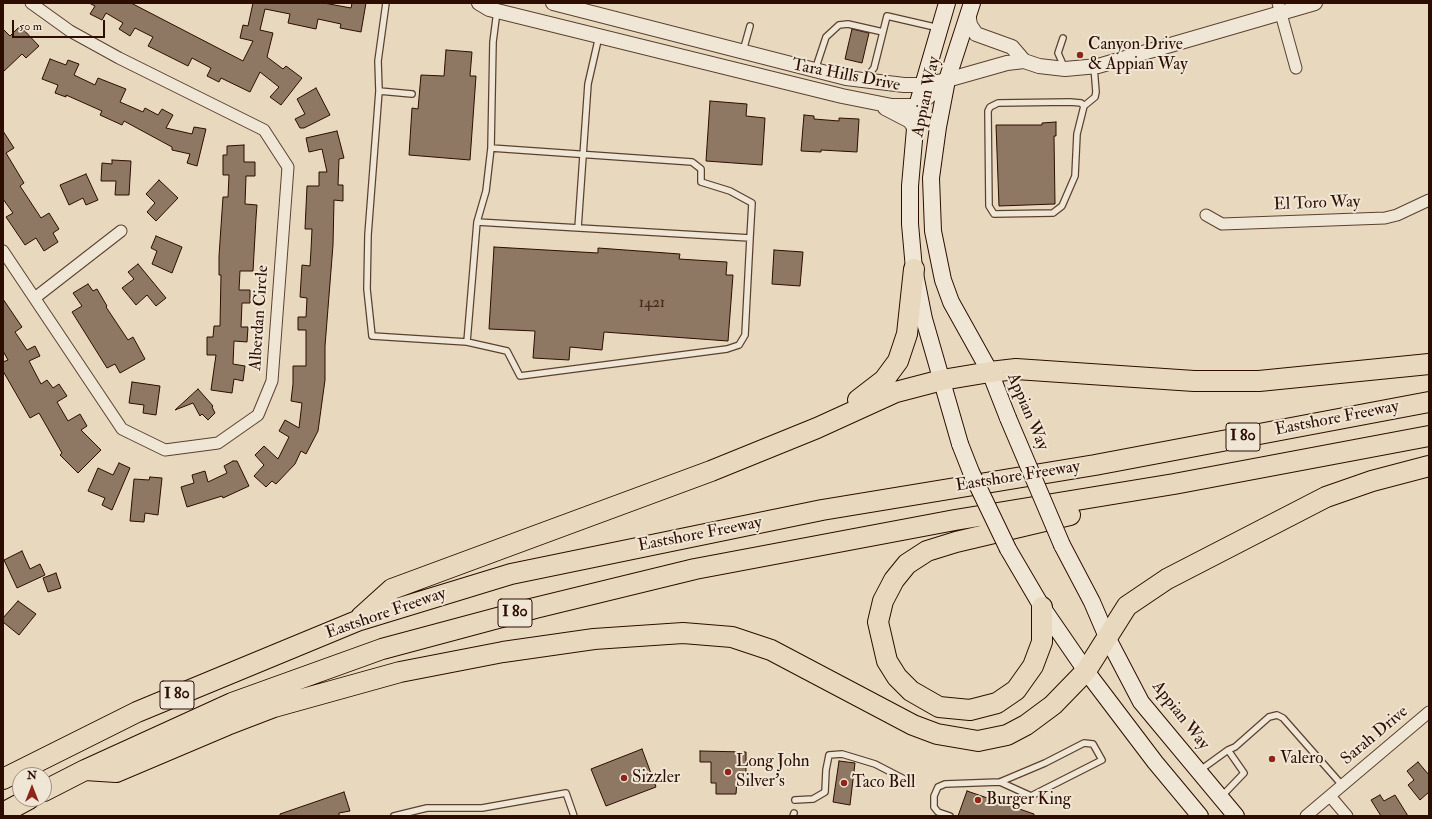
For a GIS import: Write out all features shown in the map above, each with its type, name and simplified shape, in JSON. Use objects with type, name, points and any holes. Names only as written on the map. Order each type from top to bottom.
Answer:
[{"type":"highway","points":[[817,428],[850,407],[884,380],[898,360],[907,334],[914,269]]},
{"type":"highway","points":[[356,621],[392,588],[711,471],[817,428],[896,392],[942,380],[1016,369],[1194,381],[1259,381],[1429,364]]},
{"type":"highway","name":"Eastshore Freeway","points":[[3,779],[137,712],[356,621],[511,574],[822,510],[1095,464],[1429,402]]},
{"type":"highway","name":"Eastshore Freeway","points":[[52,787],[85,770],[232,704],[374,652],[535,608],[702,568],[955,520],[1174,484],[1429,436]]},
{"type":"highway","points":[[85,770],[116,772],[274,707],[400,672],[503,652],[594,639],[683,633],[732,637],[771,650],[913,725],[937,734],[978,741],[1007,735],[1026,725],[1053,705],[1086,671],[1127,606],[1167,579],[1326,497],[1372,481],[1429,466]]},
{"type":"highway","points":[[1042,607],[1042,642],[1033,666],[1016,690],[997,703],[970,710],[939,707],[911,691],[897,677],[887,661],[878,622],[883,600],[894,580],[908,564],[927,551],[956,542],[1071,514],[1174,484]]},
{"type":"highway","points":[[3,813],[14,807]]},
{"type":"main road","name":"Appian Way","points":[[948,3],[922,85],[918,106],[910,194],[910,224],[914,269],[924,319],[960,444],[971,472],[1008,549],[1042,607],[1086,671],[1156,762],[1200,816]]},
{"type":"main road","name":"Appian Way","points":[[970,8],[947,80],[938,127],[931,178],[933,231],[943,280],[951,302],[990,372],[1062,544],[1092,602],[1107,637],[1141,702],[1236,816]]},
{"type":"street","name":"Alberdan Circle","points":[[3,251],[36,297],[122,429],[165,450],[218,443],[258,415],[272,381],[288,168],[264,130],[212,106],[70,32],[31,3]]},
{"type":"street","name":"Tara Hills Drive","points":[[479,3],[497,10],[600,36],[892,106],[918,106],[947,80]]},
{"type":"street","name":"Tara Hills Drive","points":[[553,3],[863,81],[922,85],[947,80]]},
{"type":"street","points":[[947,80],[1007,63],[1024,61],[1039,66],[1065,69],[1094,66],[1280,8],[1314,3]]},
{"type":"street","points":[[970,8],[970,26],[976,34],[1012,47],[1024,61]]},
{"type":"street","points":[[1280,8],[1296,68]]},
{"type":"street","points":[[872,102],[898,113],[910,121],[915,129]]},
{"type":"street","name":"El Toro Way","points":[[1206,215],[1222,224],[1385,218],[1397,215],[1429,200]]},
{"type":"street","points":[[36,297],[121,231]]},
{"type":"street","name":"Sarah Drive","points":[[1306,816],[1429,712]]},
{"type":"street","points":[[1330,796],[1347,816]]},
{"type":"lane","points":[[386,3],[378,61],[379,91],[368,236],[366,289],[372,336],[467,342],[507,351],[520,376],[727,349],[738,345],[745,335],[752,203],[730,191],[701,182],[701,168],[692,162],[491,148]]},
{"type":"lane","points":[[467,342],[477,222],[486,191],[491,148],[493,42],[497,10]]},
{"type":"lane","points":[[863,81],[874,68],[887,16],[940,28]]},
{"type":"lane","points":[[815,70],[826,37],[839,26],[848,24],[883,32]]},
{"type":"lane","points":[[743,52],[750,26]]},
{"type":"lane","points":[[578,228],[588,84],[600,36]]},
{"type":"lane","points":[[1063,38],[1058,53],[1065,69]]},
{"type":"lane","points":[[1084,106],[1076,103],[1048,102],[998,103],[990,107],[988,112],[989,206],[994,214],[1053,213],[1058,210],[1075,176],[1077,134],[1084,106],[1095,97],[1094,66]]},
{"type":"lane","points":[[379,91],[412,94]]},
{"type":"lane","points":[[477,222],[750,238]]},
{"type":"lane","points":[[1199,771],[1228,750],[1235,747],[1270,717],[1277,715],[1283,718],[1342,785]]},
{"type":"lane","points":[[950,816],[938,812],[934,807],[934,796],[938,787],[945,784],[1000,782],[1045,763],[1084,742],[1093,744],[1102,760],[1031,796],[1000,782]]},
{"type":"lane","points":[[1221,798],[1244,772],[1228,750]]},
{"type":"lane","points":[[795,800],[813,799],[825,792],[826,770],[829,755],[842,754],[875,764],[908,781]]},
{"type":"lane","points":[[394,816],[427,808],[482,808],[566,793],[574,816]]},
{"type":"building","points":[[89,3],[131,3],[243,61],[253,41],[240,38],[243,25],[248,26],[253,3],[324,3],[351,8],[352,3],[366,3],[361,32],[340,28],[341,24],[318,19],[316,29],[288,23],[290,14],[265,9],[260,30],[273,33],[267,57],[283,69],[286,66],[302,78],[281,105],[270,97],[279,87],[260,72],[250,92],[221,78],[219,82],[207,76],[211,68],[192,58],[188,66],[148,46],[153,37],[135,28],[130,36],[119,29],[123,23],[106,13],[102,20],[90,14],[95,6]]},
{"type":"building","points":[[20,26],[39,46],[26,58],[22,54],[3,72],[3,29],[10,36]]},
{"type":"building","points":[[852,29],[869,33],[862,63],[845,59]]},
{"type":"building","points":[[446,50],[472,52],[470,76],[476,76],[470,160],[409,155],[412,108],[418,109],[421,75],[444,76]]},
{"type":"building","points":[[50,59],[66,65],[68,60],[79,64],[74,75],[95,85],[98,78],[126,89],[120,102],[143,112],[145,108],[158,115],[162,109],[173,115],[166,128],[192,134],[194,127],[206,129],[197,166],[187,163],[190,154],[172,150],[172,147],[124,121],[122,125],[100,115],[102,111],[66,95],[66,97],[55,93],[58,85],[42,79]]},
{"type":"building","points":[[316,88],[330,115],[304,128],[300,128],[295,119],[305,114],[297,99]]},
{"type":"building","points":[[710,101],[747,104],[746,116],[765,118],[762,165],[706,161]]},
{"type":"building","points":[[804,115],[814,116],[814,119],[839,121],[839,118],[859,119],[857,152],[821,150],[821,152],[801,151]]},
{"type":"building","points":[[1056,122],[1056,136],[1054,136],[1055,204],[999,206],[996,125],[1042,125],[1042,123]]},
{"type":"building","points":[[3,131],[14,148],[6,153],[24,183],[20,186],[41,218],[49,213],[59,229],[53,233],[58,242],[44,251],[36,238],[25,245],[6,217],[13,213],[3,199]]},
{"type":"building","points":[[337,131],[344,158],[339,159],[338,185],[343,185],[343,201],[334,200],[333,245],[325,346],[325,380],[318,431],[306,454],[301,451],[295,464],[276,484],[272,481],[266,487],[254,476],[264,465],[255,455],[264,446],[278,459],[289,437],[279,431],[285,420],[299,428],[302,403],[291,401],[293,366],[306,366],[306,330],[298,330],[298,317],[306,317],[307,298],[300,297],[302,265],[310,266],[312,229],[305,229],[307,186],[319,186],[319,172],[327,172],[322,149],[309,152],[306,138]]},
{"type":"building","points":[[244,145],[244,162],[255,162],[255,176],[246,176],[245,204],[257,205],[253,271],[240,271],[239,290],[250,290],[250,303],[242,303],[241,327],[248,327],[247,342],[234,341],[233,364],[245,366],[243,381],[234,379],[232,393],[211,390],[216,355],[207,355],[207,337],[213,337],[214,326],[220,326],[221,275],[219,275],[219,256],[223,197],[228,197],[229,175],[223,175],[223,155],[227,155],[227,146]]},
{"type":"building","points":[[112,160],[131,161],[129,195],[115,195],[116,181],[101,181],[102,163],[112,164]]},
{"type":"building","points":[[86,174],[98,200],[86,205],[83,198],[69,205],[60,185]]},
{"type":"building","points":[[159,180],[178,198],[156,221],[147,212],[155,203],[146,194]]},
{"type":"building","points":[[156,236],[182,247],[172,273],[152,264],[157,251],[151,248]]},
{"type":"building","points":[[494,247],[598,253],[598,248],[680,254],[679,259],[727,262],[726,275],[733,275],[728,341],[604,332],[602,350],[570,347],[569,360],[533,358],[535,331],[489,329]]},
{"type":"building","points":[[774,250],[803,252],[800,286],[772,284]]},
{"type":"building","points":[[138,264],[166,298],[156,306],[147,295],[136,305],[122,288],[134,279],[128,272]]},
{"type":"building","points":[[88,284],[93,291],[97,289],[107,306],[106,307],[128,340],[133,337],[145,359],[120,373],[115,364],[107,368],[72,312],[82,306],[73,293]]},
{"type":"building","points":[[3,299],[22,327],[15,332],[27,350],[35,346],[40,356],[29,361],[41,384],[47,380],[53,388],[59,384],[67,396],[57,402],[68,421],[80,414],[87,426],[81,430],[101,450],[78,473],[60,455],[62,453],[39,413],[30,418],[3,371],[3,362],[8,360],[3,351]]},
{"type":"building","points":[[132,382],[160,386],[156,415],[143,413],[144,405],[129,403]]},
{"type":"building","points":[[198,389],[213,406],[212,407],[215,413],[208,420],[202,414],[200,416],[193,403],[175,410]]},
{"type":"building","points":[[233,461],[237,461],[249,486],[223,498],[222,496],[187,507],[181,487],[194,483],[192,475],[205,471],[208,482],[227,473],[224,466]]},
{"type":"building","points":[[119,463],[130,468],[112,510],[102,505],[105,498],[88,491],[98,468],[113,475]]},
{"type":"building","points":[[150,477],[162,478],[158,515],[145,513],[144,522],[130,521],[134,479],[149,480]]},
{"type":"building","points":[[22,551],[30,569],[40,564],[45,575],[17,588],[4,560]]},
{"type":"building","points":[[56,573],[61,588],[48,592],[43,578]]},
{"type":"building","points":[[18,601],[36,614],[19,635],[3,622],[3,618]]},
{"type":"building","name":"Sizzler","points":[[642,749],[656,787],[606,806],[591,769]]},
{"type":"building","name":"Long John Silver's","points":[[700,751],[746,752],[746,781],[737,781],[736,794],[716,794],[716,783],[711,783],[711,762],[700,762]]},
{"type":"building","name":"Taco Bell","points":[[839,761],[855,763],[850,805],[833,802]]},
{"type":"building","points":[[1418,762],[1429,775],[1429,792],[1420,800],[1408,785],[1414,780],[1407,771]]},
{"type":"building","name":"Burger King","points":[[967,791],[1034,814],[1034,816],[958,816]]},
{"type":"building","points":[[344,792],[350,811],[339,813],[339,816],[280,816],[280,814]]},
{"type":"building","points":[[1380,795],[1384,801],[1395,795],[1408,816],[1381,816],[1371,800]]},
{"type":"place","name":"Canyon Drive & Appian Way","points":[[1080,55]]},
{"type":"place","name":"Valero","points":[[1272,759]]},
{"type":"place","name":"Long John Silver's","points":[[728,772]]},
{"type":"place","name":"Sizzler","points":[[624,778]]},
{"type":"place","name":"Taco Bell","points":[[844,783]]},
{"type":"place","name":"Burger King","points":[[978,800]]}]
